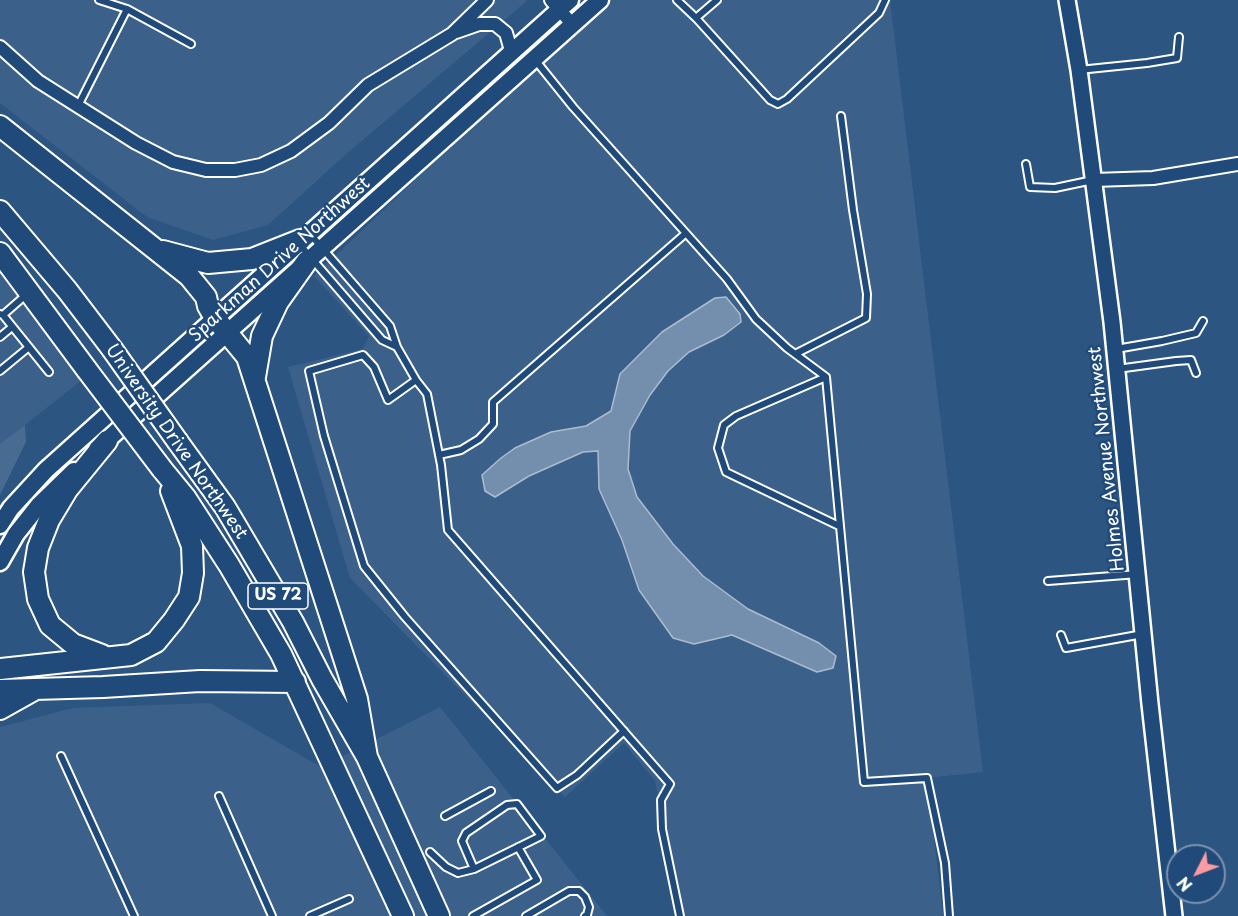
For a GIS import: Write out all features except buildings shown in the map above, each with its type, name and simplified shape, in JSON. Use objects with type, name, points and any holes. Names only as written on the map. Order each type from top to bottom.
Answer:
[{"type":"highway","points":[[0,126],[189,276],[206,297],[215,318],[247,357],[357,699],[367,757]]},
{"type":"highway","name":"University Drive Northwest","points":[[0,211],[57,277],[112,349],[225,507],[293,622],[322,679],[367,757],[439,916]]},
{"type":"highway","name":"US 72","points":[[0,228],[31,261],[57,277]]},
{"type":"highway","points":[[154,249],[208,263],[252,259],[302,238]]},
{"type":"highway","points":[[255,380],[262,336],[279,302],[313,255]]},
{"type":"highway","name":"University Drive Northwest","points":[[5,264],[30,292],[185,497],[229,565],[295,682],[403,916]]},
{"type":"highway","points":[[104,656],[73,644],[50,625],[38,599],[34,573],[38,548],[49,520],[67,490],[107,441]]},
{"type":"highway","points":[[0,669],[104,656],[131,655],[156,642],[174,620],[189,597],[193,573],[192,546],[162,469]]},
{"type":"highway","points":[[0,690],[200,681],[295,682]]},
{"type":"highway","points":[[0,709],[35,690]]},
{"type":"main road","name":"Sparkman Drive Northwest","points":[[0,562],[16,534],[39,504],[313,255],[600,0]]},
{"type":"main road","name":"Sparkman Drive Northwest","points":[[0,525],[11,508],[46,470],[564,2]]},
{"type":"street","points":[[452,34],[486,0]]},
{"type":"street","name":"Holmes Avenue Northwest","points":[[1067,0],[1079,70],[1115,349],[1174,916]]},
{"type":"street","points":[[564,2],[577,20]]},
{"type":"street","points":[[0,47],[38,81],[136,143],[173,162],[206,170],[235,170],[261,165],[291,151],[329,123],[368,85],[452,34],[479,24],[495,24],[506,33],[510,47],[508,55]]},
{"type":"street","points":[[1094,180],[1152,178],[1238,164]]},
{"type":"lane","points":[[99,0],[127,9],[191,44]]},
{"type":"lane","points":[[677,0],[770,100],[778,104],[787,99],[879,13],[885,0]]},
{"type":"lane","points":[[696,18],[717,0]]},
{"type":"lane","points":[[78,106],[127,9]]},
{"type":"lane","points":[[1079,70],[1178,58],[1179,37]]},
{"type":"lane","points":[[534,59],[573,107],[727,279],[756,319],[795,354],[826,377],[864,782],[927,778],[945,863],[948,916]]},
{"type":"lane","points":[[795,354],[866,318],[867,294],[841,116]]},
{"type":"lane","points":[[1026,164],[1030,188],[1055,188],[1094,180]]},
{"type":"lane","points":[[440,455],[460,450],[479,439],[493,424],[493,402],[685,234]]},
{"type":"lane","points":[[302,238],[313,255],[382,340],[397,347]]},
{"type":"lane","points":[[302,238],[313,255],[390,326],[397,347],[427,394],[440,455],[448,530],[670,784],[660,800],[662,829],[680,916]]},
{"type":"lane","points":[[30,292],[1,315],[49,372]]},
{"type":"lane","points":[[1115,349],[1196,333],[1203,321]]},
{"type":"lane","points":[[0,337],[12,327]]},
{"type":"lane","points":[[0,371],[29,347]]},
{"type":"lane","points":[[416,380],[388,400],[374,367],[363,355],[309,371],[324,436],[364,566],[405,617],[557,788],[577,775],[624,731]]},
{"type":"lane","points":[[1117,369],[1191,360],[1196,373]]},
{"type":"lane","points":[[826,377],[736,416],[724,425],[718,448],[726,472],[839,526]]},
{"type":"lane","points":[[1048,581],[1138,574]]},
{"type":"lane","points":[[1061,635],[1066,648],[1144,634]]},
{"type":"lane","points":[[61,756],[134,916]]},
{"type":"lane","points":[[445,816],[491,791]]},
{"type":"lane","points":[[219,796],[272,916]]},
{"type":"lane","points":[[430,852],[446,867],[458,873],[474,869],[541,836],[517,804],[507,805],[466,833],[462,841],[474,869]]},
{"type":"lane","points":[[473,916],[486,913],[537,880],[518,847]]},
{"type":"lane","points":[[526,916],[569,891],[579,891],[585,897],[588,907],[585,916]]},
{"type":"lane","points":[[310,916],[349,899]]},
{"type":"shaded area","points":[[0,0],[528,0],[344,156],[268,225],[213,240],[147,217],[0,103]]},
{"type":"shaded area","points":[[612,0],[890,0],[983,772],[927,778],[943,916],[682,916],[655,781],[624,743],[565,797],[350,578],[288,367],[363,349],[369,336],[314,276],[533,68]]},
{"type":"shaded area","points":[[0,270],[82,380],[1,444],[0,443]]},
{"type":"shaded area","points":[[726,297],[740,314],[741,322],[724,335],[689,352],[668,371],[650,395],[630,431],[628,469],[637,497],[673,544],[703,576],[748,609],[819,643],[836,656],[833,668],[817,672],[732,635],[694,644],[673,638],[639,590],[622,540],[599,489],[598,451],[583,452],[529,476],[495,497],[485,491],[482,475],[515,448],[551,432],[586,426],[611,411],[620,374],[662,332],[715,298]]},
{"type":"shaded area","points":[[25,425],[26,442],[0,495],[0,444]]},
{"type":"shaded area","points":[[210,703],[321,767],[440,707],[607,916],[0,916],[0,727],[73,708]]}]
